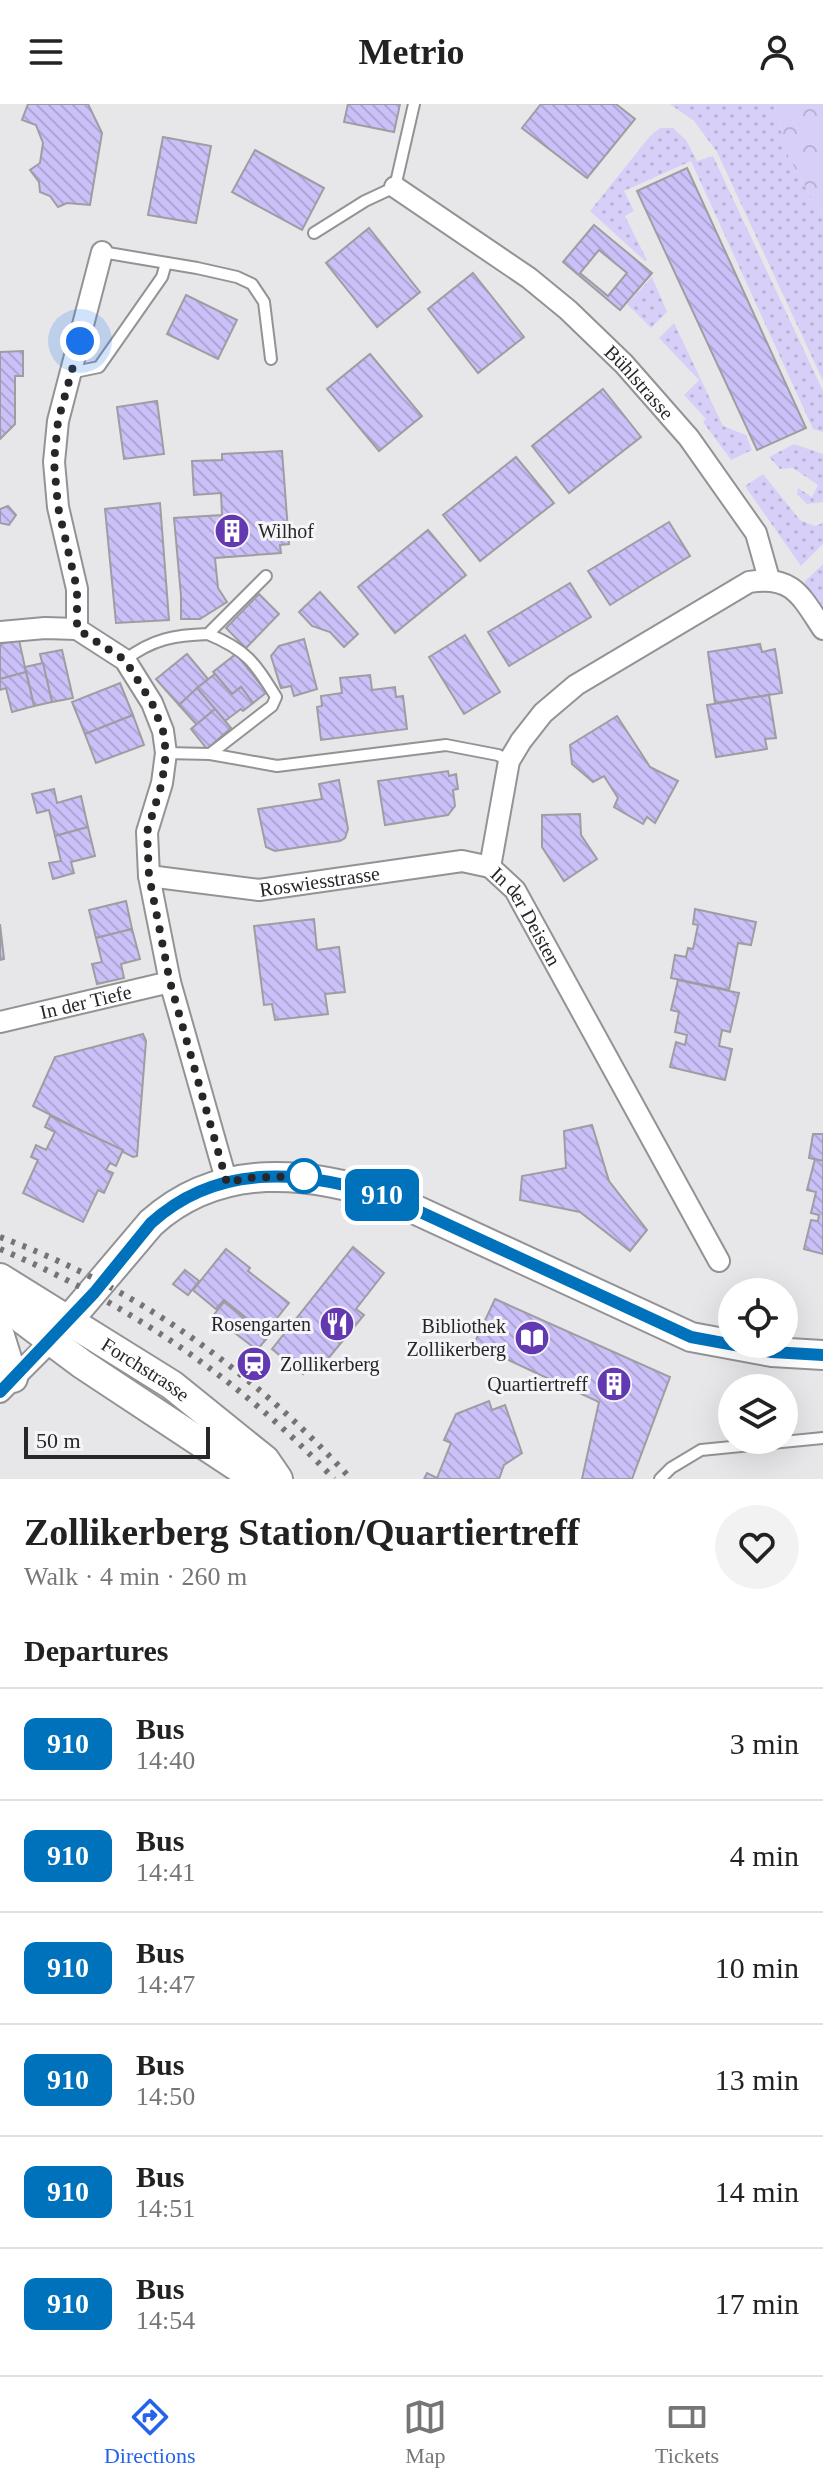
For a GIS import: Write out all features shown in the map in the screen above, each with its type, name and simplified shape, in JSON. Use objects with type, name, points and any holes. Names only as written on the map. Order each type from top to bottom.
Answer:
[{"type":"main road","points":[[60,1330],[169,1206],[196,1192],[247,1178],[304,1176],[358,1187],[415,1209],[691,1337],[772,1352],[823,1355]]},
{"type":"main road","name":"Forchstrasse","points":[[0,1278],[60,1330],[256,1479]]},
{"type":"main road","name":"Forchstrasse","points":[[0,1306],[18,1316],[60,1330],[172,1385],[265,1460],[278,1479]]},
{"type":"main road","points":[[0,1336],[6,1385]]},
{"type":"street","name":"Bühlstrasse","points":[[395,187],[529,278],[568,310],[624,364],[689,438],[756,533],[769,579]]},
{"type":"street","points":[[77,629],[77,589],[58,507],[54,462],[58,421],[102,252]]},
{"type":"street","points":[[769,579],[789,585],[803,599],[823,629]]},
{"type":"street","name":"In der Deisten","points":[[719,1261],[515,890],[490,867],[509,761],[543,713],[576,685],[749,582],[769,579]]},
{"type":"street","points":[[0,632],[77,629],[125,660],[152,703],[163,731],[166,753],[162,783],[147,832],[149,876],[170,982],[227,1183]]},
{"type":"street","name":"Roswiesstrasse","points":[[149,876],[259,890],[462,861],[490,867]]},
{"type":"street","name":"In der Tiefe","points":[[0,1022],[170,982]]},
{"type":"street","points":[[6,1385],[60,1330]]},
{"type":"lane","points":[[314,233],[365,201],[395,187],[414,104]]},
{"type":"lane","points":[[102,252],[237,277],[252,284],[264,302],[271,359]]},
{"type":"lane","points":[[70,373],[99,367],[162,277],[166,263]]},
{"type":"lane","points":[[208,634],[266,576]]},
{"type":"lane","points":[[125,660],[175,635],[208,634],[230,643],[254,662],[276,697],[272,706],[210,754]]},
{"type":"lane","points":[[166,753],[210,754],[277,766],[446,745],[498,755],[509,761]]},
{"type":"lane","points":[[660,1479],[680,1461],[701,1450],[823,1438]]},
{"type":"green space","points":[[670,104],[774,104],[789,158],[823,217],[823,381],[717,152],[694,121]]},
{"type":"green space","points":[[774,104],[823,104],[823,217],[789,158]]},
{"type":"green space","points":[[660,128],[673,128],[686,140],[697,161],[713,156],[823,391],[823,432],[813,429],[691,161],[624,191],[634,211],[625,216],[645,261],[590,211],[650,136]]},
{"type":"green space","points":[[652,277],[667,312],[651,328],[627,304]]},
{"type":"green space","points":[[674,323],[723,426],[746,435],[752,450],[731,460],[703,422],[706,419],[684,395],[699,380],[659,338]]},
{"type":"green space","points":[[794,444],[823,454],[823,502],[807,504],[797,494],[798,488],[812,497],[818,485],[793,468],[780,469],[769,457]]},
{"type":"green space","points":[[763,474],[800,520],[815,526],[823,523],[823,544],[801,566],[745,486]]},
{"type":"green space","points":[[823,564],[823,606],[804,582]]},
{"type":"building","points":[[28,104],[88,104],[102,133],[90,205],[67,203],[58,207],[50,196],[40,192],[39,182],[30,170],[40,163],[43,143],[36,125],[22,120]]},
{"type":"building","points":[[348,104],[400,104],[394,132],[344,122]]},
{"type":"building","points":[[541,104],[616,104],[635,119],[587,178],[522,128]]},
{"type":"building","points":[[163,137],[211,146],[196,223],[148,215]]},
{"type":"building","points":[[255,150],[324,188],[302,230],[232,192]]},
{"type":"building","points":[[687,168],[806,428],[757,450],[637,191]]},
{"type":"building","points":[[594,225],[652,273],[620,310],[563,262]],"holes":[[[599,250],[627,273],[608,296],[580,273]]]},
{"type":"building","points":[[369,228],[420,292],[377,327],[326,263]]},
{"type":"building","points":[[473,273],[524,337],[478,373],[428,309]]},
{"type":"building","points":[[186,295],[237,320],[218,359],[167,334]]},
{"type":"building","points":[[23,351],[23,376],[15,376],[15,424],[0,439],[0,352]]},
{"type":"building","points":[[370,354],[422,416],[379,451],[327,389]]},
{"type":"building","points":[[603,389],[641,437],[569,493],[532,446]]},
{"type":"building","points":[[157,401],[164,454],[124,459],[117,407]]},
{"type":"building","name":"Wilhof","points":[[282,451],[289,544],[280,545],[281,553],[215,558],[218,588],[227,602],[200,619],[181,619],[174,518],[222,515],[221,493],[194,495],[192,461],[222,460],[222,454]]},
{"type":"building","points":[[516,457],[554,503],[480,561],[443,515]]},
{"type":"building","points":[[160,503],[169,620],[116,623],[105,509]]},
{"type":"building","points":[[8,506],[16,515],[9,525],[0,523],[0,509]]},
{"type":"building","points":[[669,522],[690,556],[610,605],[588,571]]},
{"type":"building","points":[[428,530],[466,575],[395,633],[358,587]]},
{"type":"building","points":[[570,583],[591,617],[509,666],[488,632]]},
{"type":"building","points":[[320,592],[358,634],[344,647],[330,632],[312,626],[299,612]]},
{"type":"building","points":[[259,594],[279,614],[246,648],[226,628]]},
{"type":"building","points":[[465,635],[500,692],[464,714],[429,657]]},
{"type":"building","points":[[304,639],[317,689],[294,696],[291,686],[281,688],[271,656],[279,646]]},
{"type":"building","points":[[19,640],[26,672],[0,679],[0,644]]},
{"type":"building","points":[[760,644],[762,652],[775,649],[782,693],[715,703],[708,652]]},
{"type":"building","points":[[62,650],[73,698],[52,702],[40,654]]},
{"type":"building","points":[[187,654],[208,679],[179,705],[156,679]]},
{"type":"building","points":[[236,654],[267,692],[253,703],[241,687],[232,694],[213,672]]},
{"type":"building","points":[[43,663],[52,702],[34,706],[25,667]]},
{"type":"building","points":[[26,672],[34,706],[12,712],[6,688],[0,690],[0,679]]},
{"type":"building","points":[[215,674],[232,694],[241,687],[253,703],[225,721],[197,688]]},
{"type":"building","points":[[370,675],[372,690],[395,687],[396,697],[403,696],[407,729],[321,740],[317,707],[322,706],[321,696],[342,693],[340,678]]},
{"type":"building","points":[[120,683],[133,715],[85,734],[72,702]]},
{"type":"building","points":[[197,688],[215,709],[197,725],[179,705]]},
{"type":"building","points":[[769,695],[776,738],[765,739],[767,749],[716,757],[707,705]]},
{"type":"building","points":[[215,709],[231,728],[207,749],[191,729]]},
{"type":"building","points":[[133,715],[144,745],[96,763],[85,734]]},
{"type":"building","points":[[617,716],[650,767],[678,781],[655,823],[647,817],[643,824],[614,807],[618,798],[604,776],[593,782],[572,764],[570,745]]},
{"type":"building","points":[[448,771],[449,776],[456,774],[458,789],[453,790],[455,806],[448,815],[385,825],[378,781]]},
{"type":"building","points":[[339,780],[348,829],[345,838],[275,851],[266,847],[258,809],[322,799],[319,784]]},
{"type":"building","points":[[54,789],[57,803],[81,796],[88,827],[55,836],[49,810],[37,813],[32,794]]},
{"type":"building","points":[[580,814],[581,835],[597,859],[564,881],[542,847],[542,815]]},
{"type":"building","points":[[88,827],[95,856],[71,862],[74,873],[53,879],[49,863],[61,861],[55,836]]},
{"type":"building","points":[[126,901],[132,929],[96,938],[89,910]]},
{"type":"building","points":[[695,909],[756,922],[751,945],[738,943],[729,990],[671,978],[675,955],[686,957],[688,948],[693,949],[698,925],[693,924]]},
{"type":"building","points":[[314,919],[317,950],[339,947],[345,992],[325,994],[328,1014],[275,1020],[272,1004],[264,1005],[254,926]]},
{"type":"building","points":[[0,924],[4,959],[0,960]]},
{"type":"building","points":[[132,929],[140,959],[121,964],[124,978],[97,984],[92,964],[102,962],[96,938]]},
{"type":"building","points":[[678,980],[739,993],[730,1032],[722,1030],[719,1046],[732,1049],[725,1080],[670,1067],[676,1042],[685,1045],[687,1035],[675,1032],[679,1012],[671,1010]]},
{"type":"building","points":[[143,1034],[146,1041],[137,1156],[133,1157],[33,1106],[55,1057]]},
{"type":"building","points":[[50,1116],[123,1150],[116,1166],[110,1163],[106,1170],[113,1173],[104,1193],[98,1190],[83,1222],[23,1193],[38,1160],[31,1157],[36,1145],[46,1150],[55,1132],[45,1127]]},
{"type":"building","points":[[592,1125],[609,1181],[647,1230],[630,1251],[580,1212],[520,1200],[522,1176],[566,1168],[564,1131]]},
{"type":"building","points":[[813,1134],[823,1134],[823,1161],[809,1158]]},
{"type":"building","points":[[815,1159],[823,1161],[823,1254],[804,1249],[811,1220],[818,1221],[819,1215],[811,1213],[816,1192],[807,1190]]},
{"type":"building","points":[[353,1247],[384,1273],[356,1309],[364,1315],[322,1366],[315,1360],[303,1374],[272,1349]]},
{"type":"building","points":[[226,1249],[289,1303],[265,1333],[224,1300],[216,1309],[193,1290]]},
{"type":"building","points":[[185,1270],[199,1281],[188,1295],[173,1284]]},
{"type":"building","name":"Quartiertreff","points":[[495,1299],[670,1377],[632,1479],[582,1479],[599,1402],[474,1344]]},
{"type":"building","points":[[224,1302],[268,1337],[257,1350],[213,1316]]},
{"type":"building","points":[[489,1401],[492,1410],[505,1405],[522,1453],[504,1465],[499,1479],[424,1479],[427,1473],[437,1478],[451,1443],[444,1440],[456,1414]]},
{"type":"railway","points":[[0,1237],[99,1281],[190,1337],[274,1403],[351,1479]]},
{"type":"railway","points":[[0,1249],[92,1294],[179,1346],[260,1408],[334,1479]]},
{"type":"bus line","name":"910","points":[[0,1392],[51,1341],[133,1243],[169,1206],[196,1192],[227,1183],[278,1176],[304,1176],[358,1187],[390,1198],[691,1337],[772,1352],[823,1355]]},
{"type":"place","name":"Wilhof","points":[[232,531]]},
{"type":"place","name":"Rosengarten","points":[[337,1324]]},
{"type":"place","name":"Bibliothek Zollikerberg","points":[[532,1338]]},
{"type":"place","name":"Zollikerberg","points":[[254,1364]]},
{"type":"place","name":"Quartiertreff","points":[[614,1384]]},
{"type":"route","points":[[80,341],[58,421],[54,462],[58,507],[77,589],[77,629],[105,650],[125,660],[152,703],[163,731],[166,753],[162,783],[147,832],[149,876],[170,982],[227,1183],[247,1178],[304,1176]]}]
